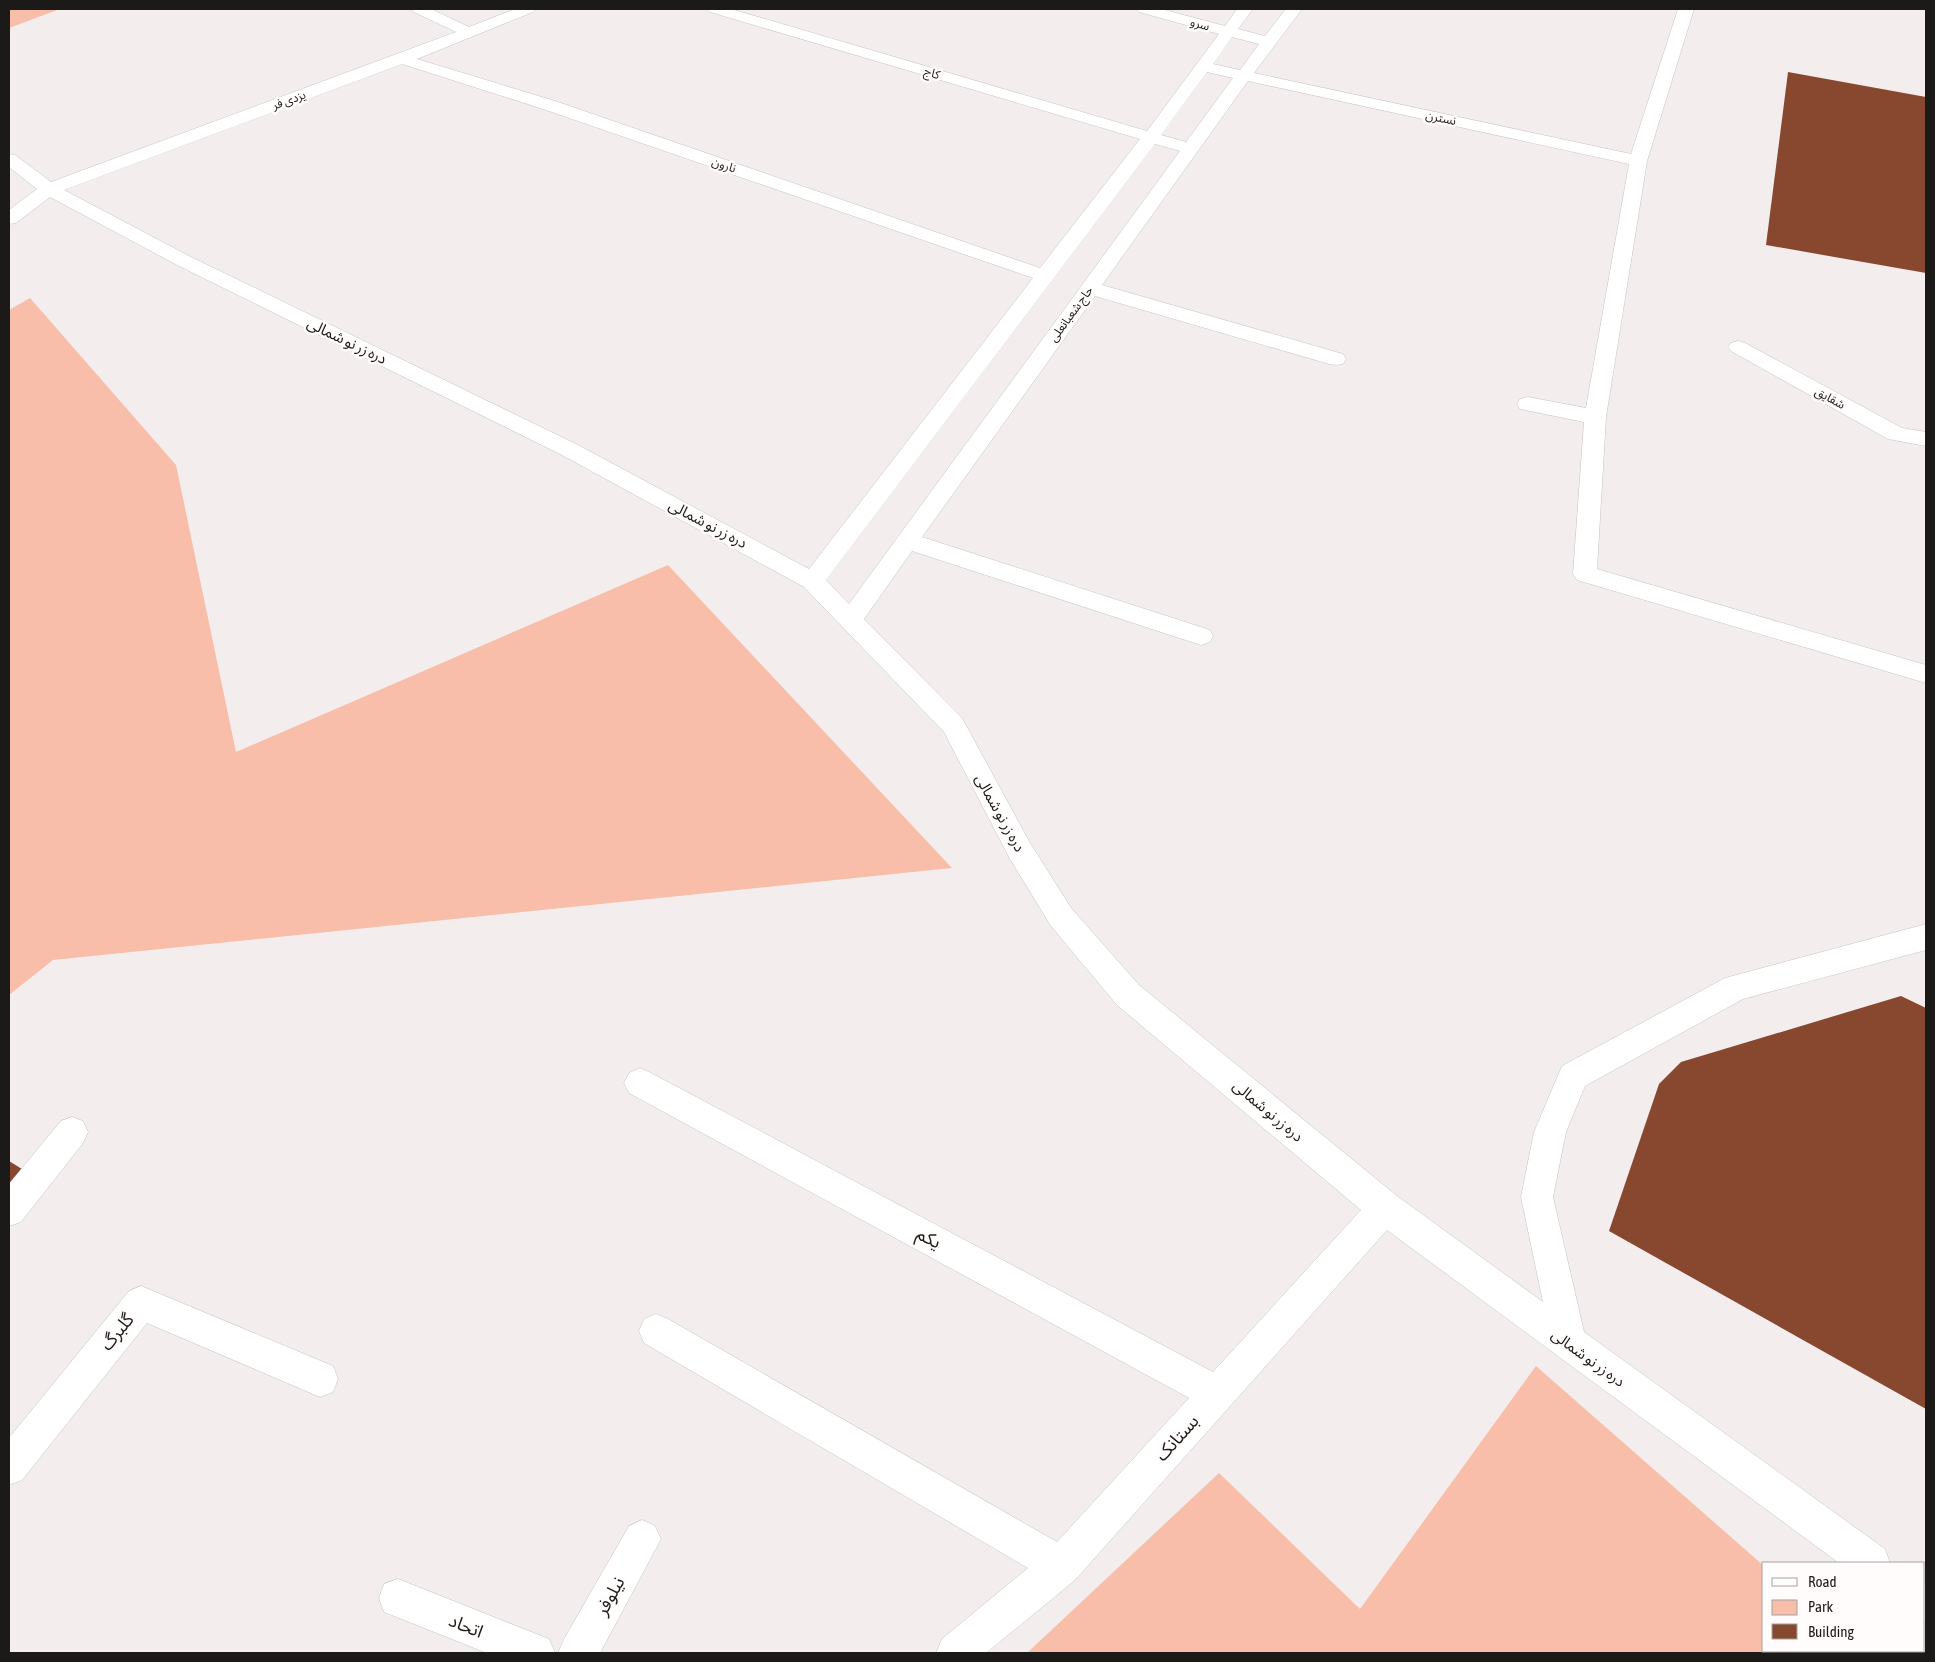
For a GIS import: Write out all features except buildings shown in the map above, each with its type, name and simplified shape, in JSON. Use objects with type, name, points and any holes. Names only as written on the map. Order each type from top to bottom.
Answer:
[{"type":"street","points":[[419,9],[468,32]]},
{"type":"street","name":"یزدی فر","points":[[9,219],[49,189],[402,59],[528,9]]},
{"type":"street","name":"کاج","points":[[715,9],[1190,149]]},
{"type":"street","name":"سرو","points":[[1144,9],[1269,42]]},
{"type":"street","points":[[812,581],[1150,138],[1226,32],[1245,9]]},
{"type":"street","name":"حاج شعبانعلی","points":[[850,620],[1190,149],[1294,9]]},
{"type":"street","points":[[1686,9],[1638,161],[1595,417],[1586,574],[1926,674]]},
{"type":"street","name":"نارون","points":[[402,59],[549,105],[1044,276]]},
{"type":"street","name":"نسترن","points":[[1201,66],[1638,161]]},
{"type":"street","name":"دره زر نو شمالی","points":[[9,159],[49,189],[184,261],[568,449],[812,581],[953,725],[1020,850],[1061,917],[1128,995],[1385,1208],[1870,1562]]},
{"type":"street","points":[[1090,288],[1336,360]]},
{"type":"street","name":"شقایق","points":[[1738,347],[1896,434],[1926,439]]},
{"type":"street","points":[[1528,404],[1595,417]]},
{"type":"street","points":[[907,541],[1201,636]]},
{"type":"street","points":[[1568,1343],[1537,1196],[1550,1132],[1573,1076],[1736,987],[1926,937]]},
{"type":"street","name":"یکم","points":[[640,1083],[1218,1394]]},
{"type":"street","points":[[9,1210],[72,1132]]},
{"type":"street","name":"بستانک","points":[[956,1653],[1061,1566],[1385,1208]]},
{"type":"street","name":"گلبرگ","points":[[9,1467],[140,1303],[320,1379]]},
{"type":"street","points":[[656,1331],[1061,1566]]},
{"type":"street","name":"نیلوفر","points":[[578,1653],[642,1539]]},
{"type":"street","name":"اتحاد","points":[[398,1598],[535,1653]]},
{"type":"green space","points":[[9,9],[60,9],[9,28]]},
{"type":"green space","points":[[30,298],[176,465],[236,752],[668,565],[952,868],[53,960],[9,995],[9,310]]},
{"type":"green space","points":[[1536,1366],[1762,1564],[1762,1652],[1863,1653],[1027,1653],[1219,1473],[1360,1609]]}]
